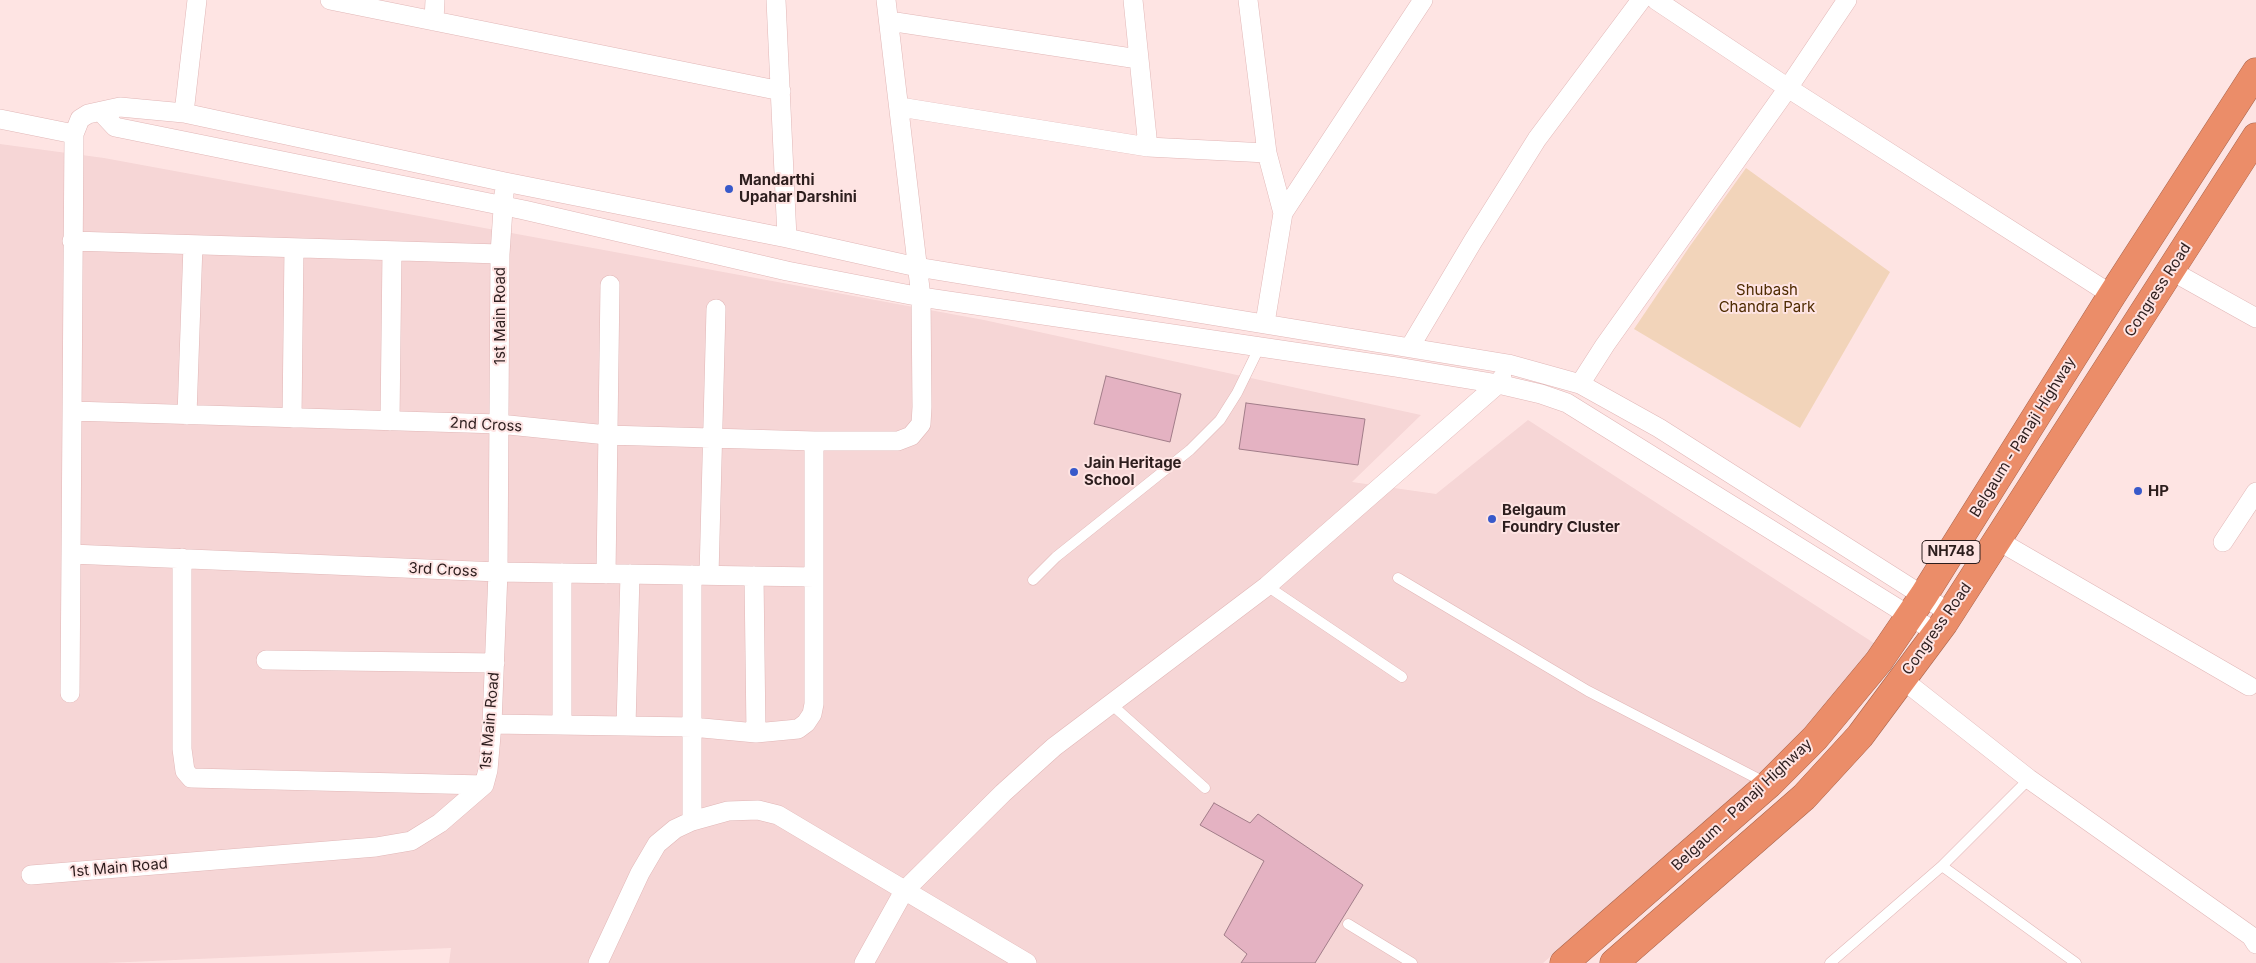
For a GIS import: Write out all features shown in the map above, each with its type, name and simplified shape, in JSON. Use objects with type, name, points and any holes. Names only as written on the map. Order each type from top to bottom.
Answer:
[{"type":"highway","name":"Belgaum - Panaji Highway","points":[[1564,963],[1769,784],[1842,707],[1880,662],[2112,295],[2256,72]]},
{"type":"highway","name":"Congress Road","points":[[1614,963],[1804,796],[1860,736],[1943,623],[2256,137]]},
{"type":"street","points":[[184,113],[197,0]]},
{"type":"street","points":[[330,0],[781,91]]},
{"type":"street","points":[[434,20],[435,0]]},
{"type":"street","points":[[776,0],[787,238]]},
{"type":"street","points":[[886,0],[921,297]]},
{"type":"street","points":[[1133,0],[1148,146]]},
{"type":"street","points":[[1248,0],[1267,153],[1283,213]]},
{"type":"street","points":[[1265,324],[1283,213],[1423,0]]},
{"type":"street","points":[[1410,347],[1472,241],[1537,139],[1641,0]]},
{"type":"street","points":[[1656,0],[1788,88],[1932,178],[2112,295]]},
{"type":"street","points":[[1580,384],[1605,345],[1788,88],[1847,0]]},
{"type":"street","points":[[889,21],[1138,59]]},
{"type":"street","points":[[70,693],[74,134],[80,119],[88,114],[120,107],[184,113],[505,182],[787,238],[918,267],[1508,364],[1580,384],[1658,428],[1943,623]]},
{"type":"street","points":[[900,107],[1148,146],[1267,153]]},
{"type":"street","points":[[101,112],[115,127],[503,206],[787,271],[921,297],[1498,384],[1541,394],[1567,403],[1917,605]]},
{"type":"street","points":[[0,119],[74,134]]},
{"type":"street","name":"1st Main Road","points":[[31,876],[376,847],[411,841],[440,823],[484,785],[488,770],[495,663],[498,572],[500,254],[505,182]]},
{"type":"street","points":[[72,240],[500,254]]},
{"type":"street","points":[[188,415],[193,244]]},
{"type":"street","points":[[292,418],[294,248]]},
{"type":"street","points":[[390,421],[392,251]]},
{"type":"street","points":[[2170,270],[2256,318]]},
{"type":"street","points":[[606,574],[610,285]]},
{"type":"street","name":"2nd Cross","points":[[72,411],[499,424],[607,436],[898,441],[911,436],[920,424],[922,407],[921,297]]},
{"type":"street","points":[[692,821],[692,727],[700,575],[712,438],[716,309]]},
{"type":"street","points":[[864,963],[904,891],[1003,792],[1054,747],[1267,586],[1498,384],[1508,364]]},
{"type":"street","points":[[492,724],[692,727],[756,733],[798,729],[806,723],[812,714],[814,704],[814,441]]},
{"type":"street","points":[[2223,542],[2256,492]]},
{"type":"street","points":[[1997,540],[2249,686]]},
{"type":"street","name":"3rd Cross","points":[[71,554],[498,572],[814,576]]},
{"type":"street","points":[[182,558],[182,749],[185,772],[191,778],[484,785]]},
{"type":"street","points":[[562,573],[562,725]]},
{"type":"street","points":[[626,726],[630,574]]},
{"type":"street","points":[[754,576],[756,733]]},
{"type":"street","points":[[266,660],[495,663]]},
{"type":"street","points":[[1902,679],[2029,779],[2251,936],[2256,944]]},
{"type":"street","points":[[598,963],[640,874],[657,844],[675,829],[692,821],[728,810],[758,810],[778,815],[1026,963]]},
{"type":"lane","points":[[1033,580],[1056,558],[1190,450],[1220,420],[1237,393],[1259,348]]},
{"type":"lane","points":[[1398,578],[1588,691],[1769,784]]},
{"type":"lane","points":[[1267,586],[1402,677]]},
{"type":"lane","points":[[1111,704],[1205,788]]},
{"type":"lane","points":[[1830,963],[1942,866],[2029,779]]},
{"type":"lane","points":[[1942,866],[2076,963]]},
{"type":"lane","points":[[1348,924],[1412,963]]},
{"type":"shaded area","points":[[0,144],[104,158],[984,320],[1421,415],[1352,482],[1436,494],[1528,420],[1877,645],[1779,760],[1543,963],[449,963],[451,948],[106,963],[0,963]]},
{"type":"green space","name":"Shubash Chandra Park","points":[[1746,168],[1890,272],[1800,428],[1634,329]]},
{"type":"building","points":[[1106,376],[1181,394],[1170,442],[1094,424]]},
{"type":"building","points":[[1246,403],[1365,419],[1358,465],[1239,449]]},
{"type":"building","points":[[1214,803],[1250,823],[1258,814],[1363,885],[1315,963],[1241,963],[1247,954],[1224,935],[1264,861],[1200,825]]},
{"type":"place","name":"Mandarthi Upahar Darshini","points":[[729,189]]},
{"type":"place","name":"Jain Heritage School","points":[[1074,472]]},
{"type":"place","name":"HP","points":[[2138,491]]},
{"type":"place","name":"Belgaum Foundry Cluster","points":[[1492,519]]}]
